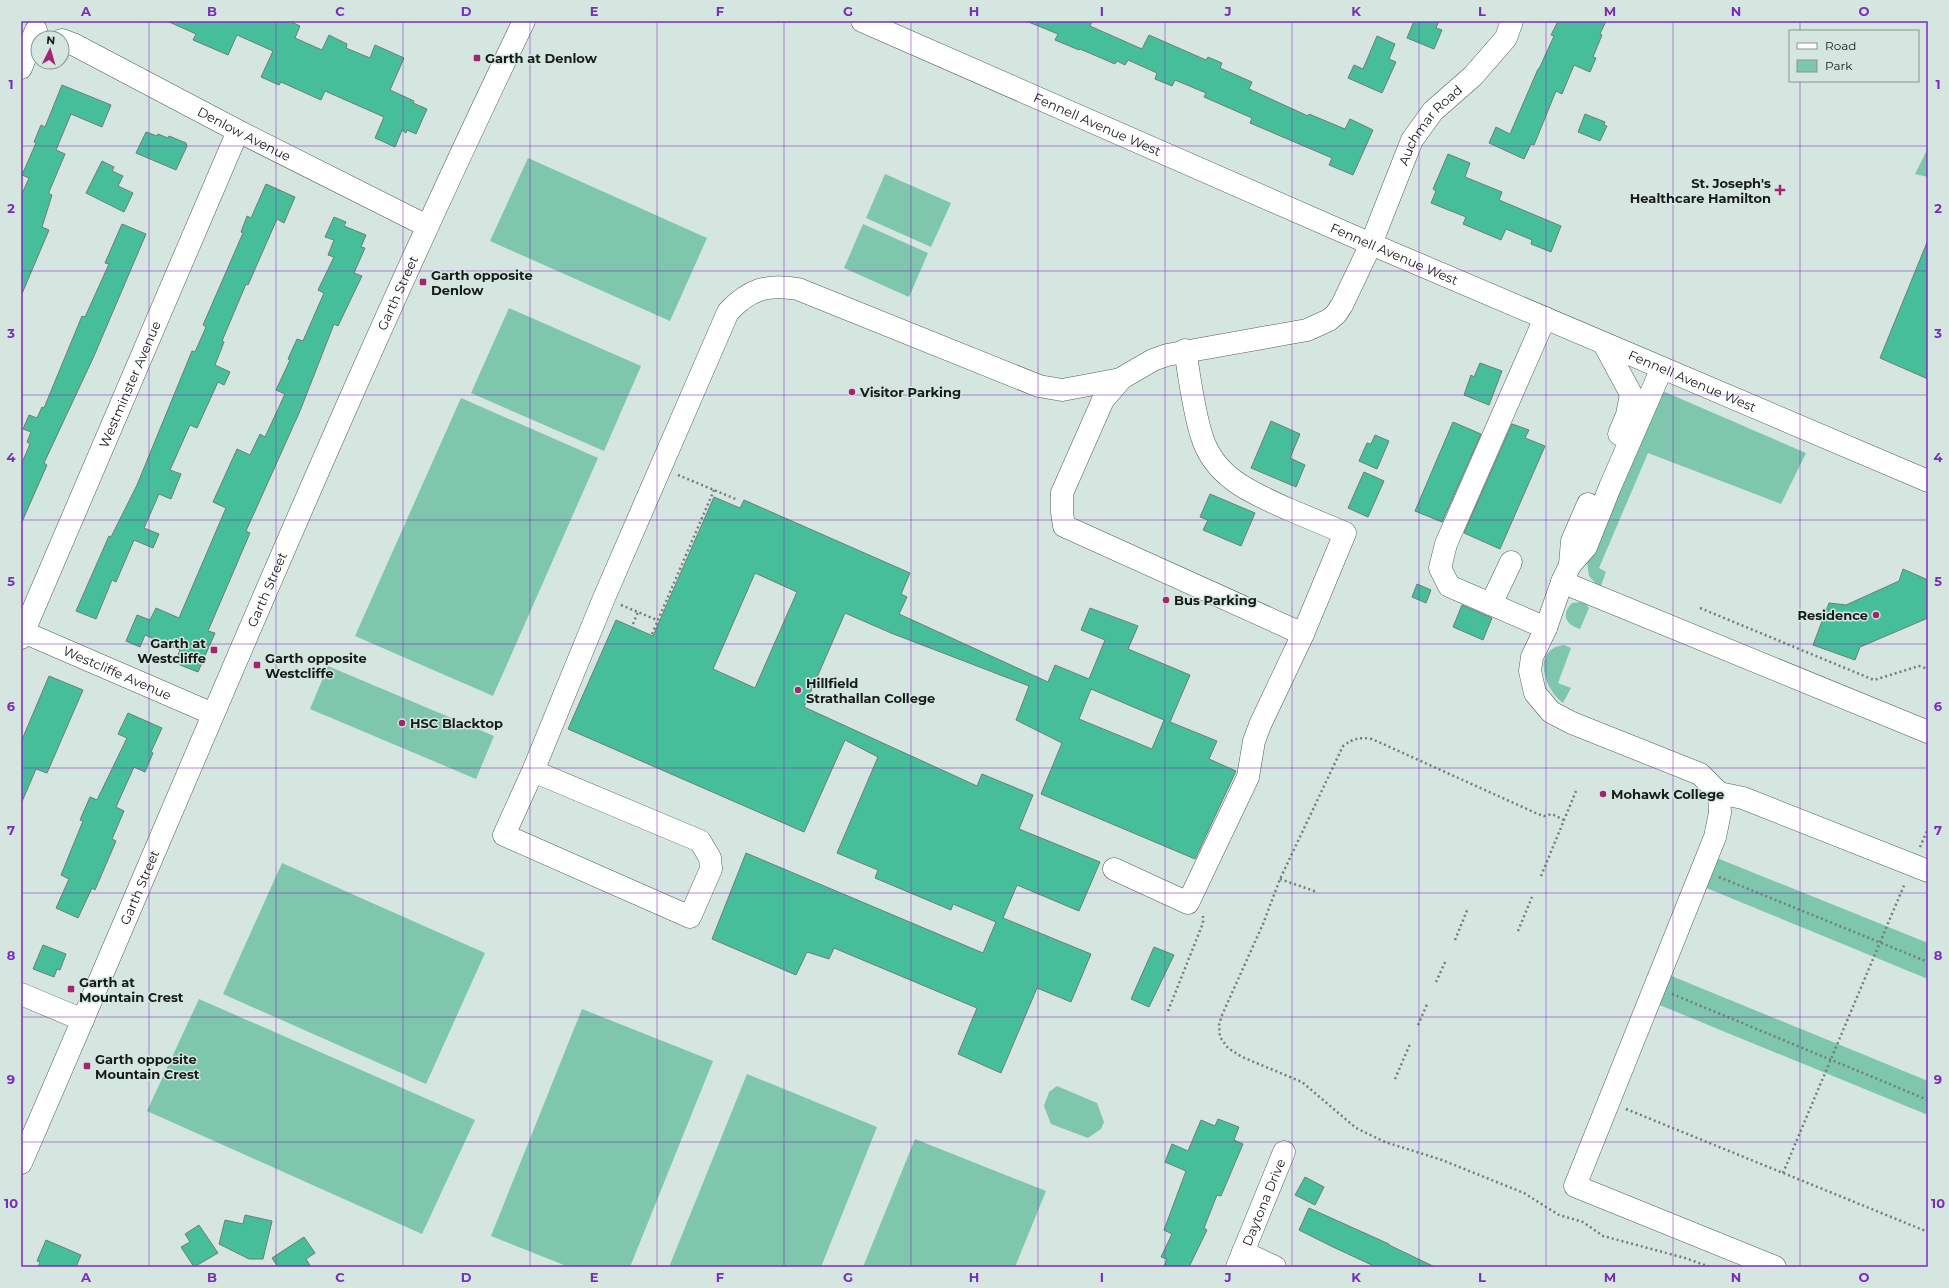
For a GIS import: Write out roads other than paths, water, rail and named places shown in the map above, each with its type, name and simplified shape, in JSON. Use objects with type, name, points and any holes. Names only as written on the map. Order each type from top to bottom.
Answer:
[{"type":"main road","name":"Garth Street","points":[[21,1163],[213,714],[427,226],[524,21]]},
{"type":"main road","name":"Fennell Avenue West","points":[[862,21],[1371,244],[1928,481]]},
{"type":"main road","name":"Auchmar Road","points":[[1121,379],[1153,360],[1185,350],[1307,330],[1318,326],[1336,314],[1342,305],[1371,244],[1412,140],[1433,111],[1473,76],[1506,38],[1512,21]]},
{"type":"main road","points":[[21,68],[28,28]]},
{"type":"main road","name":"Denlow Avenue","points":[[70,44],[93,54],[238,131],[427,226]]},
{"type":"main road","name":"Westminster Avenue","points":[[22,634],[238,131]]},
{"type":"main road","points":[[533,771],[700,841],[710,858],[711,869],[690,917],[504,836],[533,771],[604,598],[728,312],[742,298],[759,289],[778,286],[798,289],[1039,386],[1062,390],[1121,379]]},
{"type":"main road","points":[[1545,318],[1446,544],[1440,568],[1449,586],[1546,628]]},
{"type":"main road","points":[[1604,344],[1631,394],[1627,415],[1572,541],[1566,574],[1546,628],[1532,657],[1530,671],[1535,693],[1551,712],[1572,723],[1700,774],[1719,793],[1743,798],[1920,868]]},
{"type":"main road","points":[[1114,869],[1188,903],[1248,777],[1254,741],[1260,725],[1303,634],[1345,533],[1257,495],[1235,483],[1220,469],[1209,454],[1202,438],[1197,420],[1185,350]]},
{"type":"main road","points":[[1566,574],[1586,547],[1610,487],[1662,368]]},
{"type":"main road","points":[[1121,379],[1103,400],[1062,493],[1064,526],[1303,634]]},
{"type":"main road","points":[[1491,604],[1511,562]]},
{"type":"main road","points":[[1566,574],[1928,732]]},
{"type":"main road","name":"Westcliffe Avenue","points":[[22,634],[213,714]]},
{"type":"main road","points":[[1719,793],[1720,813],[1714,837],[1575,1186],[1776,1267]]},
{"type":"main road","points":[[21,994],[83,1020]]},
{"type":"main road","name":"Daytona Drive","points":[[1240,1260],[1284,1152]]},
{"type":"main road","points":[[1240,1260],[1275,1267]]},
{"type":"place","name":"Garth at Denlow","points":[[477,58]]},
{"type":"place","name":"St. Joseph's Healthcare Hamilton","points":[[1780,190]]},
{"type":"place","name":"Garth opposite Denlow","points":[[423,282]]},
{"type":"place","name":"Visitor Parking","points":[[852,392]]},
{"type":"place","name":"Bus Parking","points":[[1166,600]]},
{"type":"place","name":"Residence","points":[[1876,615]]},
{"type":"place","name":"Garth at Westcliffe","points":[[214,650]]},
{"type":"place","name":"Garth opposite Westcliffe","points":[[257,665]]},
{"type":"place","name":"Hillfield Strathallan College","points":[[798,690]]},
{"type":"place","name":"HSC Blacktop","points":[[402,723]]},
{"type":"place","name":"Mohawk College","points":[[1603,794]]},
{"type":"place","name":"Garth at Mountain Crest","points":[[71,989]]},
{"type":"place","name":"Garth opposite Mountain Crest","points":[[87,1066]]}]
